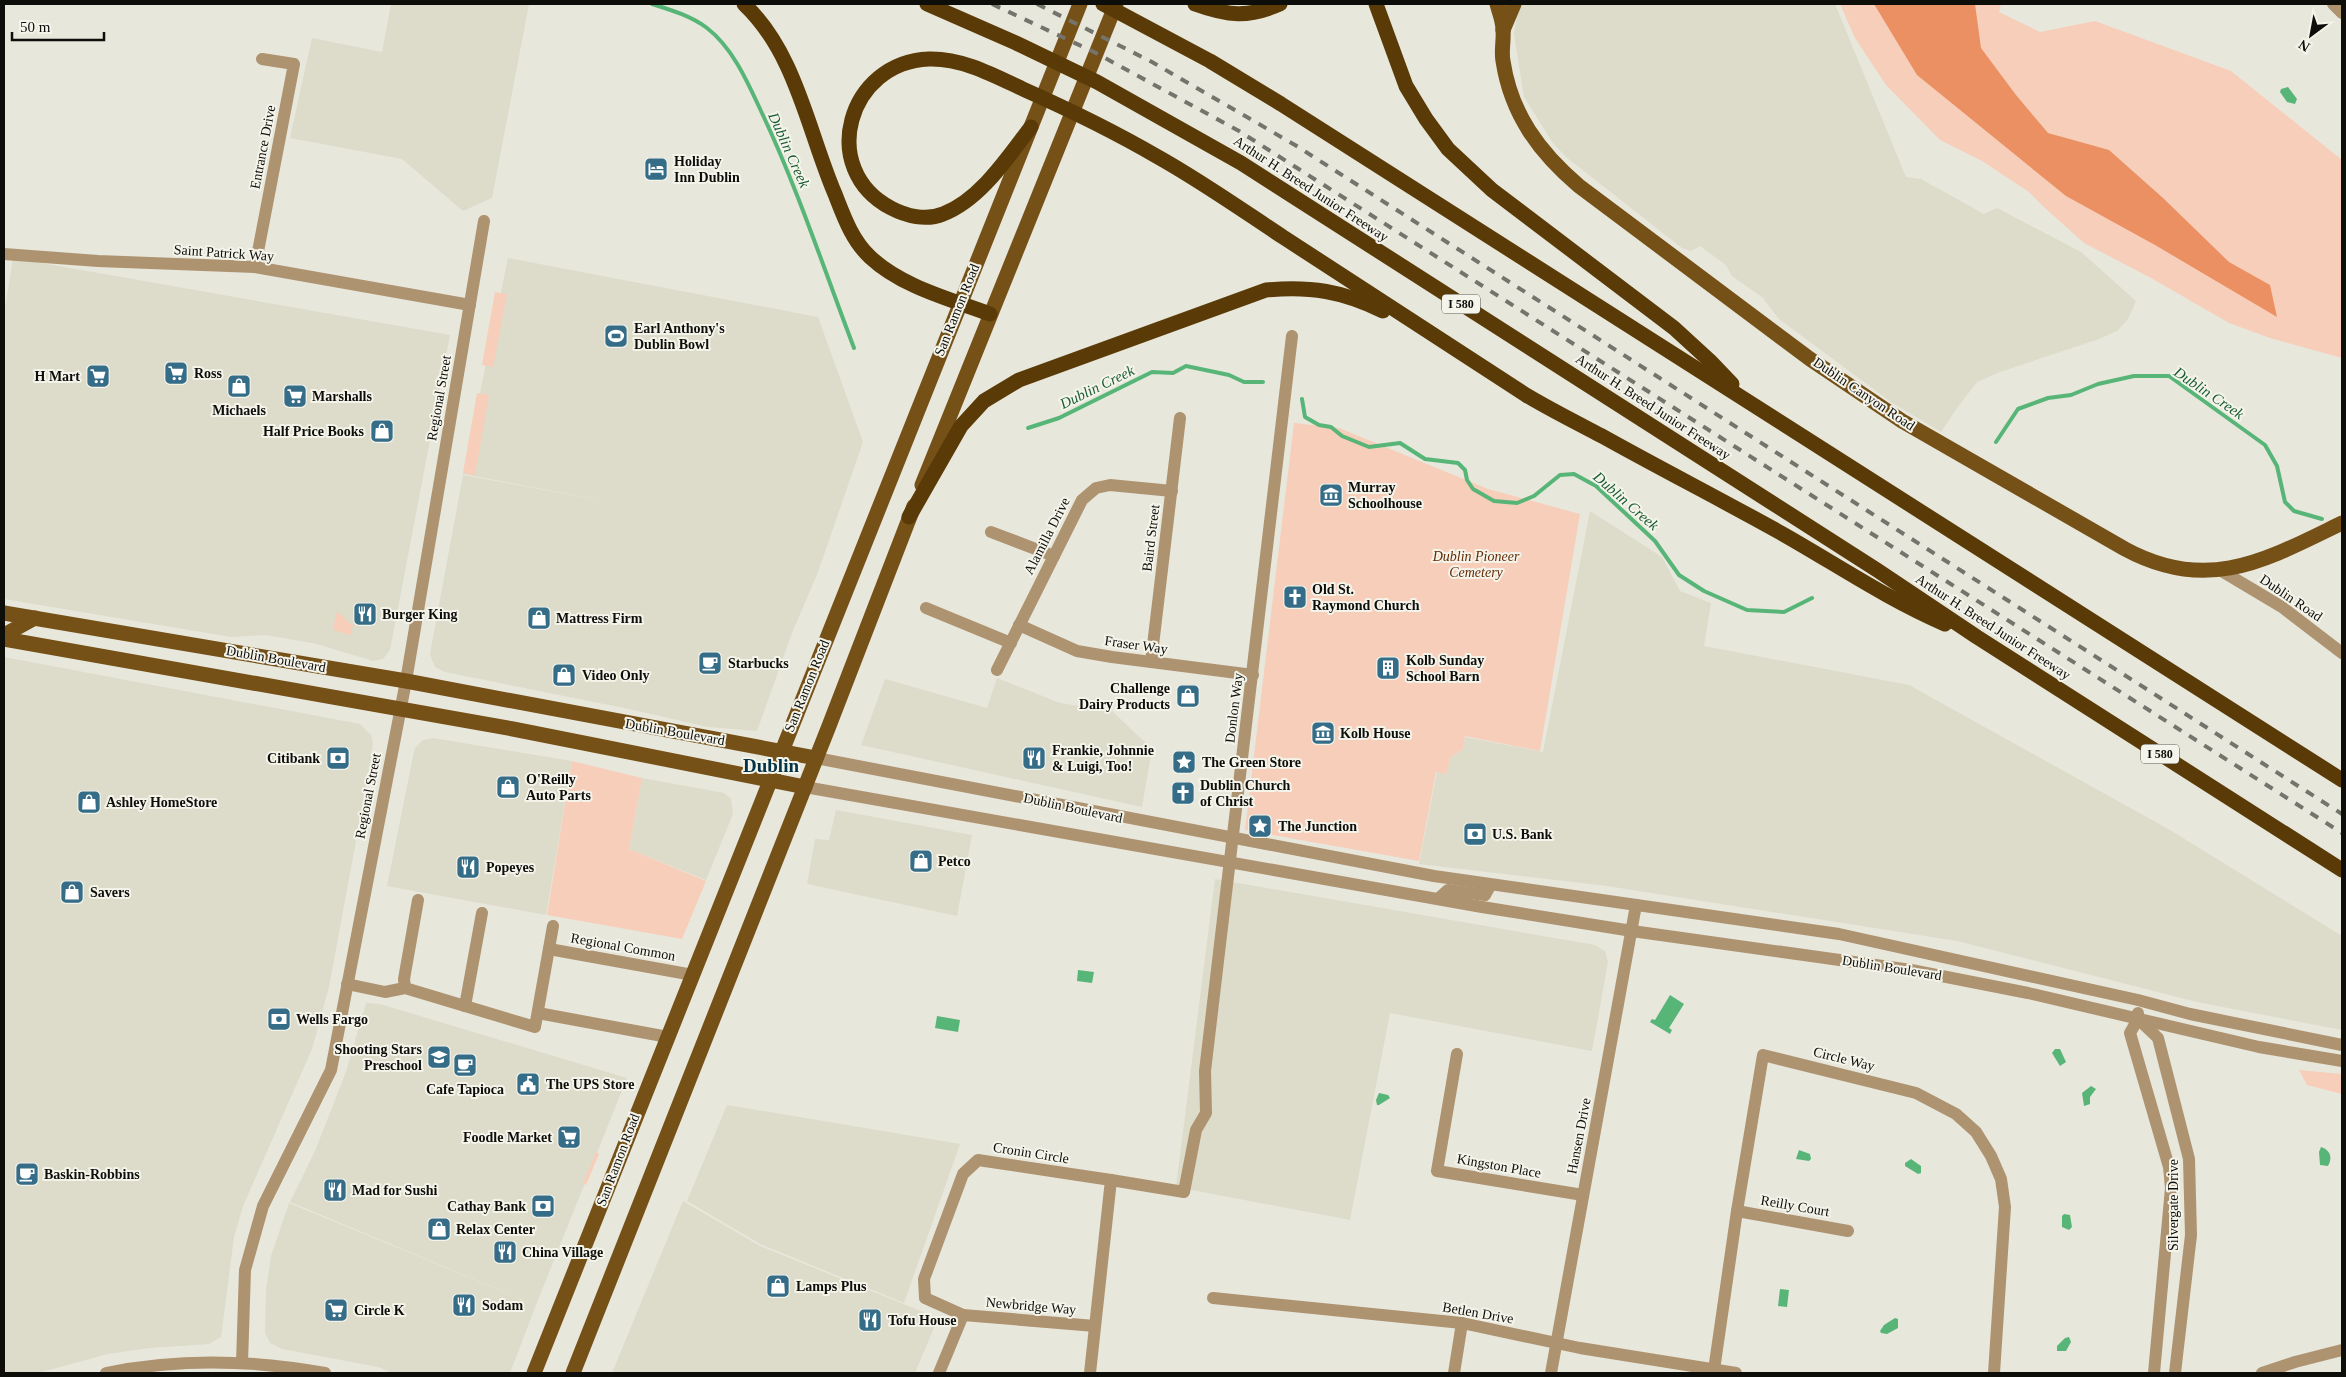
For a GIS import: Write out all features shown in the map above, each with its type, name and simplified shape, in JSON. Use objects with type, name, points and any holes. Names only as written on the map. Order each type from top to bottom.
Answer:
[{"type":"highway","points":[[744,4],[770,34],[786,65],[822,164],[854,238],[870,256],[890,272],[911,284],[990,314]]},
{"type":"highway","name":"Arthur H. Breed Junior Freeway","points":[[927,4],[1016,43],[1097,82],[1241,162],[1877,570],[1976,637],[2342,870]]},
{"type":"highway","points":[[1103,4],[1210,61],[1281,104],[2342,780]]},
{"type":"highway","points":[[1195,4],[1220,13],[1242,15],[1263,11],[1280,4]]},
{"type":"highway","points":[[1376,4],[1406,86],[1426,119],[1448,149],[1492,190],[1674,328],[1710,360],[1745,399]]},
{"type":"highway","points":[[1031,127],[986,184],[974,195],[944,214],[923,218],[901,214],[882,203],[866,190],[855,172],[849,151],[849,130],[854,110],[863,93],[890,68],[908,62],[930,59],[953,61],[982,70],[1051,102],[1160,158],[1531,398],[1781,533],[1885,596],[1976,637]]},
{"type":"highway","points":[[910,517],[955,435],[984,402],[1032,375],[1236,300],[1266,290],[1292,288],[1322,290],[1351,297],[1426,330]]},
{"type":"main road","name":"San Ramon Road","points":[[534,1373],[1080,4]]},
{"type":"main road","points":[[573,1373],[990,314],[1116,4]]},
{"type":"main road","name":"Dublin Canyon Road","points":[[1498,4],[1504,30],[1502,59],[1512,103],[1538,146],[1556,167],[1810,358],[1902,421],[2142,558],[2179,569],[2220,570],[2244,567],[2262,561],[2342,523]]},
{"type":"main road","name":"Dublin Canyon Road","points":[[1504,30],[1514,4]]},
{"type":"main road","name":"Dublin Boulevard","points":[[4,612],[406,681],[816,758]]},
{"type":"main road","points":[[4,635],[35,618]]},
{"type":"main road","name":"Dublin Boulevard","points":[[4,639],[513,729],[805,787]]},
{"type":"street","points":[[2333,4],[2342,13]]},
{"type":"street","name":"Entrance Drive","points":[[255,267],[294,64],[262,58]]},
{"type":"street","name":"Regional Street","points":[[242,1363],[245,1270],[263,1206],[331,1070],[406,681],[484,221]]},
{"type":"street","name":"Saint Patrick Way","points":[[4,254],[98,262],[255,267],[470,305]]},
{"type":"street","name":"Donlon Way","points":[[1111,1180],[1184,1192],[1196,1130],[1206,1113],[1205,1072],[1292,336]]},
{"type":"street","name":"Baird Street","points":[[1151,662],[1180,418]]},
{"type":"street","name":"Alamilla Drive","points":[[997,670],[1082,500],[1096,488],[1110,485],[1172,491]]},
{"type":"street","points":[[992,532],[1054,556]]},
{"type":"street","name":"Dublin Road","points":[[2220,570],[2282,608],[2342,653]]},
{"type":"street","points":[[926,608],[1010,643]]},
{"type":"street","name":"Fraser Way","points":[[1019,625],[1077,651],[1253,675]]},
{"type":"street","name":"Dublin Boulevard","points":[[816,758],[1233,839],[1490,886],[1840,934],[2138,1000],[2190,1014],[2342,1045]]},
{"type":"street","name":"Dublin Boulevard","points":[[805,787],[1438,899],[1632,931],[1911,970],[2028,993],[2259,1047],[2342,1061]]},
{"type":"street","name":"Dublin Boulevard","points":[[1438,899],[1448,890],[1485,895],[1490,886]]},
{"type":"street","points":[[404,988],[418,900]]},
{"type":"street","name":"Hansen Drive","points":[[1551,1373],[1636,905]]},
{"type":"street","points":[[465,1006],[482,912]]},
{"type":"street","name":"Regional Common","points":[[538,1013],[553,926]]},
{"type":"street","name":"Regional Common","points":[[549,949],[692,975]]},
{"type":"street","points":[[347,984],[386,992],[404,988],[535,1027],[538,1013],[668,1037]]},
{"type":"street","name":"Silvergate Drive","points":[[2138,1000],[2138,1019],[2130,1032],[2169,1167],[2171,1188],[2154,1373]]},
{"type":"street","name":"Silvergate Drive","points":[[2138,1019],[2158,1038],[2190,1159],[2191,1235],[2174,1373]]},
{"type":"street","name":"Kingston Place","points":[[1456,1054],[1437,1170],[1583,1195]]},
{"type":"street","name":"Circle Way","points":[[1714,1370],[1737,1211],[1764,1055],[1916,1093],[1956,1114],[1976,1132],[1991,1156],[2001,1179],[2005,1207],[1994,1373]]},
{"type":"street","name":"Cronin Circle","points":[[963,1315],[925,1298],[924,1279],[964,1174],[978,1160],[1111,1180]]},
{"type":"street","points":[[1090,1373],[1111,1180]]},
{"type":"street","name":"Reilly Court","points":[[1737,1211],[1848,1231]]},
{"type":"street","name":"Betlen Drive","points":[[1213,1298],[1462,1323],[1555,1343],[1736,1373]]},
{"type":"street","points":[[939,1373],[963,1315]]},
{"type":"street","name":"Newbridge Way","points":[[963,1315],[1095,1326]]},
{"type":"street","points":[[1454,1373],[1462,1323]]},
{"type":"street","points":[[2262,1373],[2342,1350]]},
{"type":"street","points":[[106,1373],[130,1368],[186,1363],[270,1364],[325,1373]]},
{"type":"shaded area","points":[[391,4],[529,4],[492,198],[463,211],[402,159],[290,138],[312,38],[382,52]]},
{"type":"shaded area","points":[[1519,4],[1835,4],[1906,177],[1921,179],[1984,214],[1997,208],[2081,252],[2136,301],[2128,319],[2117,331],[2099,339],[2000,372],[1977,382],[1941,432],[1891,402],[1779,319],[1762,297],[1732,276],[1726,265],[1700,246],[1691,251],[1682,248],[1566,157],[1553,143],[1524,97],[1514,34]]},
{"type":"shaded area","points":[[1874,4],[1975,4],[1981,48],[2016,95],[2048,133],[2109,150],[2163,198],[2229,262],[2270,285],[2277,317],[2155,245],[2066,196],[1917,75]]},
{"type":"shaded area","points":[[2288,87],[2297,99],[2295,104],[2287,102],[2280,92],[2281,89]]},
{"type":"shaded area","points":[[13,258],[450,335],[390,650],[383,659],[373,661],[317,644],[266,635],[231,637],[4,599],[4,314]]},
{"type":"shaded area","points":[[508,258],[818,317],[863,442],[818,572],[792,633],[757,731],[708,727],[445,672],[435,667],[430,654],[463,475],[649,509],[463,474]]},
{"type":"shaded area","points":[[1590,511],[1662,557],[1680,591],[1711,603],[1704,646],[1909,685],[2170,830],[2342,936],[2342,1030],[2197,1002],[1957,941],[1607,886],[1419,864],[1437,772],[1447,774],[1450,758],[1463,749],[1465,737],[1543,752]]},
{"type":"shaded area","points":[[4,657],[360,724],[371,735],[373,743],[368,776],[329,987],[312,1049],[243,1206],[234,1237],[221,1337],[209,1344],[150,1348],[108,1354],[38,1373],[4,1373]]},
{"type":"shaded area","points":[[997,678],[1060,703],[1112,711],[1152,749],[1142,807],[861,745],[885,679],[987,708]]},
{"type":"shaded area","points":[[433,738],[572,761],[546,915],[387,886],[415,748],[423,740]]},
{"type":"shaded area","points":[[642,778],[724,793],[731,799],[733,814],[706,880],[629,849]]},
{"type":"shaded area","points":[[836,810],[972,835],[957,916],[807,884],[815,839],[829,840]]},
{"type":"shaded area","points":[[1215,879],[1595,945],[1605,951],[1608,962],[1592,1051],[1390,1013],[1350,1220],[1176,1187]]},
{"type":"shaded area","points":[[1078,970],[1094,972],[1092,983],[1077,981]]},
{"type":"shaded area","points":[[1670,995],[1684,1004],[1669,1028],[1672,1030],[1670,1034],[1650,1022],[1652,1019],[1655,1020]]},
{"type":"shaded area","points":[[366,1003],[380,1004],[627,1078],[536,1305],[290,1202],[315,1151],[346,1072]]},
{"type":"shaded area","points":[[937,1016],[960,1020],[958,1032],[935,1028]]},
{"type":"shaded area","points":[[2055,1049],[2060,1049],[2066,1062],[2060,1066],[2052,1053]]},
{"type":"shaded area","points":[[2091,1086],[2096,1089],[2090,1097],[2090,1104],[2084,1106],[2082,1093]]},
{"type":"shaded area","points":[[1379,1093],[1388,1095],[1390,1098],[1377,1105],[1376,1100]]},
{"type":"shaded area","points":[[727,1105],[960,1144],[904,1303],[760,1244],[687,1201]]},
{"type":"shaded area","points":[[2321,1147],[2330,1154],[2328,1166],[2320,1165],[2319,1152]]},
{"type":"shaded area","points":[[1799,1150],[1810,1154],[1811,1159],[1809,1161],[1796,1159]]},
{"type":"shaded area","points":[[1911,1159],[1921,1166],[1921,1173],[1918,1174],[1905,1166],[1905,1163]]},
{"type":"shaded area","points":[[683,1201],[760,1246],[938,1318],[915,1373],[612,1373]]},
{"type":"shaded area","points":[[289,1203],[536,1305],[510,1373],[393,1373],[378,1367],[282,1349],[270,1343],[265,1333],[266,1290],[271,1256]]},
{"type":"shaded area","points":[[2064,1214],[2070,1215],[2072,1227],[2069,1230],[2062,1227],[2062,1216]]},
{"type":"shaded area","points":[[1780,1289],[1789,1290],[1787,1307],[1778,1306]]},
{"type":"shaded area","points":[[1895,1318],[1898,1319],[1898,1328],[1887,1334],[1881,1333],[1880,1331],[1884,1325]]},
{"type":"shaded area","points":[[2069,1337],[2071,1342],[2066,1351],[2057,1351],[2057,1346],[2065,1338]]},
{"type":"green space","points":[[1840,4],[2001,4],[1999,12],[2040,32],[2095,21],[2231,71],[2342,160],[2342,358],[2270,338],[2229,323],[2151,278],[2084,243],[2029,192],[1982,161],[1940,140],[1886,85],[1855,38]]},
{"type":"green space","points":[[495,292],[507,294],[493,367],[482,365]]},
{"type":"green space","points":[[477,393],[489,395],[475,475],[463,473]]},
{"type":"green space","name":"Dublin Pioneer Cemetery","points":[[1294,423],[1339,428],[1488,489],[1580,514],[1540,751],[1465,736],[1463,749],[1450,758],[1447,774],[1436,772],[1419,861],[1245,830]]},
{"type":"green space","points":[[339,612],[349,623],[353,624],[351,635],[333,630],[336,614]]},
{"type":"green space","points":[[572,761],[642,778],[629,849],[706,881],[682,939],[547,915]]},
{"type":"green space","points":[[2299,1070],[2342,1074],[2342,1094],[2307,1085]]},
{"type":"green space","points":[[596,1152],[599,1154],[586,1185],[583,1183]]},
{"type":"waterway","name":"Dublin Creek","points":[[652,4],[688,17],[707,28],[725,45],[739,66],[786,169],[854,348]]},
{"type":"waterway","name":"Dublin Creek","points":[[1028,428],[1059,418],[1152,372],[1173,373],[1186,366],[1229,375],[1244,382],[1263,382]]},
{"type":"waterway","name":"Dublin Creek","points":[[1996,442],[2018,409],[2048,398],[2071,395],[2098,384],[2134,376],[2169,376],[2265,445],[2277,466],[2285,502],[2294,511],[2322,519]]},
{"type":"waterway","name":"Dublin Creek","points":[[1302,399],[1305,417],[1319,425],[1331,427],[1342,436],[1369,447],[1400,443],[1425,459],[1458,463],[1465,470],[1467,480],[1473,489],[1494,501],[1517,503],[1534,496],[1560,475],[1574,474],[1596,486],[1655,541],[1679,575],[1704,591],[1747,610],[1784,612],[1812,598]]},
{"type":"railway","points":[[992,4],[1094,52],[1239,131],[2342,833]]},
{"type":"railway","points":[[1037,4],[1152,62],[1295,145],[2342,814]]},
{"type":"place","name":"Holiday Inn Dublin","points":[[656,169]]},
{"type":"place","name":"Earl Anthony's Dublin Bowl","points":[[616,336]]},
{"type":"place","name":"Ross","points":[[176,373]]},
{"type":"place","name":"H Mart","points":[[98,376]]},
{"type":"place","name":"Michaels","points":[[239,386]]},
{"type":"place","name":"Marshalls","points":[[295,396]]},
{"type":"place","name":"Half Price Books","points":[[382,431]]},
{"type":"place","name":"Murray Schoolhouse","points":[[1331,495]]},
{"type":"place","name":"Old St. Raymond Church","points":[[1295,597]]},
{"type":"place","name":"Burger King","points":[[365,614]]},
{"type":"place","name":"Mattress Firm","points":[[539,618]]},
{"type":"place","name":"Starbucks","points":[[710,663]]},
{"type":"place","name":"Kolb Sunday School Barn","points":[[1388,668]]},
{"type":"place","name":"Video Only","points":[[564,675]]},
{"type":"place","name":"Challenge Dairy Products","points":[[1188,696]]},
{"type":"place","name":"Kolb House","points":[[1323,733]]},
{"type":"place","name":"Citibank","points":[[338,758]]},
{"type":"place","name":"Frankie, Johnnie & Luigi, Too!","points":[[1034,758]]},
{"type":"place","name":"The Green Store","points":[[1184,762]]},
{"type":"place","name":"O'Reilly Auto Parts","points":[[508,787]]},
{"type":"place","name":"Dublin Church of Christ","points":[[1183,793]]},
{"type":"place","name":"Ashley HomeStore","points":[[89,802]]},
{"type":"place","name":"The Junction","points":[[1260,826]]},
{"type":"place","name":"U.S. Bank","points":[[1475,834]]},
{"type":"place","name":"Petco","points":[[921,861]]},
{"type":"place","name":"Popeyes","points":[[468,867]]},
{"type":"place","name":"Savers","points":[[72,892]]},
{"type":"place","name":"Wells Fargo","points":[[279,1019]]},
{"type":"place","name":"Shooting Stars Preschool","points":[[439,1057]]},
{"type":"place","name":"Cafe Tapioca","points":[[465,1065]]},
{"type":"place","name":"The UPS Store","points":[[528,1084]]},
{"type":"place","name":"Foodle Market","points":[[569,1137]]},
{"type":"place","name":"Baskin-Robbins","points":[[27,1174]]},
{"type":"place","name":"Mad for Sushi","points":[[335,1190]]},
{"type":"place","name":"Cathay Bank","points":[[543,1206]]},
{"type":"place","name":"Relax Center","points":[[439,1229]]},
{"type":"place","name":"China Village","points":[[505,1252]]},
{"type":"place","name":"Lamps Plus","points":[[778,1286]]},
{"type":"place","name":"Sodam","points":[[464,1305]]},
{"type":"place","name":"Circle K","points":[[336,1310]]},
{"type":"place","name":"Tofu House","points":[[870,1320]]},
{"type":"district","name":"Dublin","points":[[771,765]]}]
